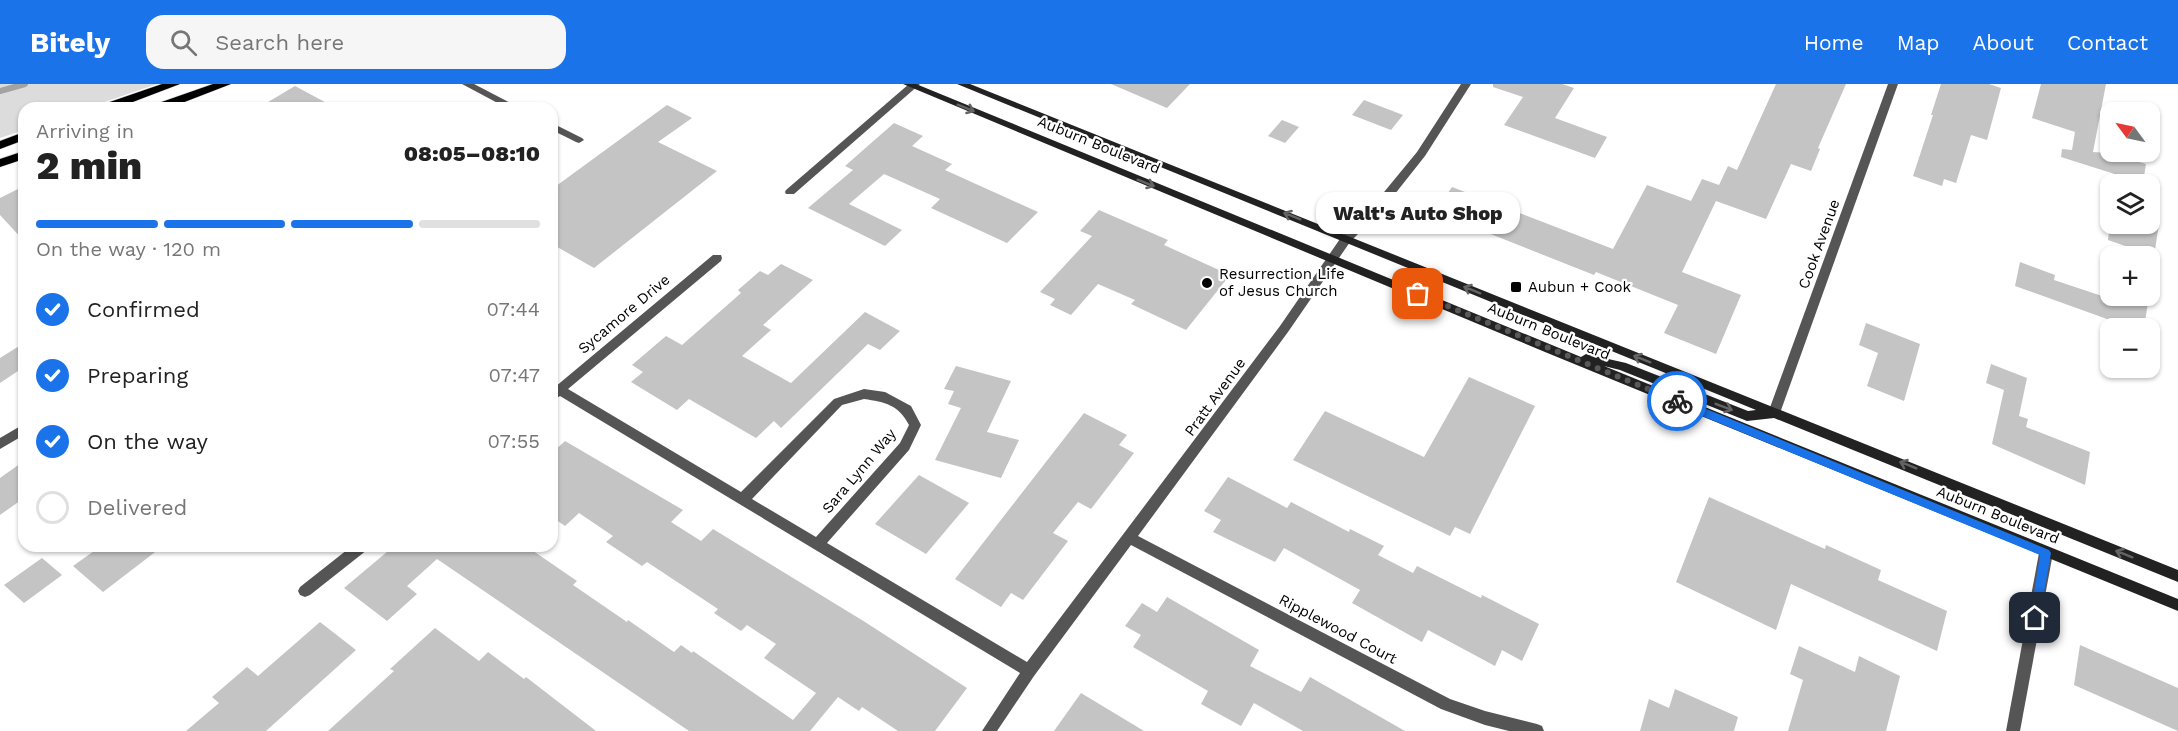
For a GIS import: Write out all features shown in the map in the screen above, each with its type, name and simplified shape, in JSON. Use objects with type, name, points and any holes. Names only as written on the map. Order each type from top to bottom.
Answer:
[{"type":"main road","points":[[122,102],[174,84]]},
{"type":"main road","points":[[174,102],[225,84]]},
{"type":"main road","name":"Auburn Boulevard","points":[[962,84],[2178,576]]},
{"type":"main road","name":"Auburn Boulevard","points":[[912,85],[1549,350],[2178,605]]},
{"type":"main road","points":[[0,145],[18,138]]},
{"type":"main road","points":[[0,163],[18,156]]},
{"type":"main road","points":[[1549,350],[1622,366],[1747,416],[1774,413]]},
{"type":"street","points":[[467,84],[503,102]]},
{"type":"street","name":"Pratt Avenue","points":[[989,731],[1029,671],[1130,538],[1346,239],[1380,206],[1421,154],[1466,84]]},
{"type":"street","name":"Cook Avenue","points":[[1774,413],[1893,84]]},
{"type":"street","points":[[790,192],[912,85]]},
{"type":"street","points":[[558,129],[579,140]]},
{"type":"street","name":"Sycamore Drive","points":[[558,391],[717,258]]},
{"type":"street","points":[[558,394],[742,500],[1029,671]]},
{"type":"street","name":"Sara Lynn Way","points":[[742,500],[838,402],[864,394],[885,396],[907,409],[915,425],[905,446],[817,545]]},
{"type":"street","points":[[0,444],[18,433]]},
{"type":"street","name":"Ripplewood Court","points":[[1130,538],[1446,704],[1485,718],[1537,731]]},
{"type":"street","points":[[306,591],[355,552]]},
{"type":"street","points":[[2013,731],[2046,553]]},
{"type":"shaded area","points":[[0,84],[157,84],[104,102],[18,102],[18,132],[0,138]]},
{"type":"building","points":[[1111,84],[1190,84],[1167,108]]},
{"type":"building","points":[[1493,84],[1562,84],[1574,88],[1555,118],[1607,137],[1595,158],[1504,125],[1523,97],[1493,87]]},
{"type":"building","points":[[1776,84],[1846,84],[1818,148],[1820,149],[1811,171],[1791,164],[1766,219],[1716,201],[1682,272],[1741,295],[1716,354],[1664,333],[1678,305],[1596,272],[1594,275],[1435,212],[1452,187],[1613,249],[1647,185],[1691,201],[1702,179],[1719,185],[1728,166],[1737,170]]},
{"type":"building","points":[[1941,84],[1989,84],[2001,88],[1987,140],[1971,135],[1956,183],[1944,179],[1942,186],[1913,176]]},
{"type":"building","points":[[2041,84],[2106,84],[2103,102],[2100,102],[2100,115],[2093,152],[2100,152],[2100,162],[2146,164],[2144,174],[2115,174],[2061,157],[2062,149],[2072,150],[2075,132],[2032,118]]},
{"type":"building","points":[[295,86],[325,102],[268,102]]},
{"type":"building","points":[[1364,100],[1403,115],[1391,130],[1352,115]]},
{"type":"building","points":[[667,105],[692,118],[658,142],[717,171],[594,268],[558,247],[558,185]]},
{"type":"building","points":[[1282,120],[1299,127],[1285,143],[1268,136]]},
{"type":"building","points":[[894,123],[923,136],[912,146],[952,164],[945,170],[1038,212],[1007,243],[931,208],[940,199],[884,174],[849,204],[902,230],[885,246],[808,208],[853,170],[845,166]]},
{"type":"building","points":[[18,189],[18,234],[0,215],[0,198]]},
{"type":"building","points":[[1099,210],[1168,240],[1164,245],[1230,275],[1186,330],[1131,304],[1135,300],[1098,284],[1071,315],[1050,305],[1055,299],[1040,292],[1092,236],[1080,231]]},
{"type":"building","points":[[2109,234],[2157,234],[2156,246],[2125,246],[2108,240]]},
{"type":"building","points":[[2020,262],[2055,275],[2054,280],[2100,295],[2100,306],[2147,306],[2146,318],[2104,318],[2015,286]]},
{"type":"building","points":[[781,264],[813,280],[763,325],[771,330],[742,356],[791,383],[865,312],[900,331],[880,350],[868,344],[781,428],[774,421],[756,438],[689,399],[677,410],[631,382],[643,372],[632,365],[666,336],[682,345],[741,293],[738,290],[760,271],[768,275]]},
{"type":"building","points":[[1866,323],[1920,344],[1904,401],[1867,386],[1878,353],[1859,345]]},
{"type":"building","points":[[18,347],[18,371],[0,383],[0,358]]},
{"type":"building","points":[[1991,364],[2027,378],[2019,416],[2028,419],[2026,427],[2090,452],[2085,485],[1992,444],[2004,390],[1986,383]]},
{"type":"building","points":[[956,366],[1011,381],[987,432],[1019,440],[1001,478],[935,460],[961,408],[948,404],[954,391],[944,389]]},
{"type":"building","points":[[1469,377],[1535,406],[1470,534],[1455,527],[1450,536],[1293,460],[1325,411],[1424,457]]},
{"type":"building","points":[[1084,413],[1127,435],[1119,445],[1134,453],[1091,509],[1078,502],[1053,533],[1068,541],[1023,600],[1011,593],[1001,607],[955,579]]},
{"type":"building","points":[[565,441],[683,510],[671,522],[701,541],[713,529],[865,622],[967,688],[935,731],[898,731],[862,707],[859,711],[838,697],[810,731],[689,731],[437,559],[407,586],[417,594],[387,621],[344,588],[387,552],[535,552],[577,581],[573,585],[627,622],[628,620],[674,652],[681,645],[692,653],[693,651],[793,720],[816,693],[764,658],[776,644],[747,625],[741,631],[714,613],[718,609],[647,562],[642,566],[606,542],[613,536],[579,513],[565,526],[558,521],[558,447]]},
{"type":"building","points":[[18,465],[18,502],[0,515],[0,478]]},
{"type":"building","points":[[919,475],[969,503],[926,554],[875,524]]},
{"type":"building","points":[[1228,477],[1287,508],[1291,502],[1349,532],[1350,529],[1384,546],[1378,555],[1413,573],[1417,566],[1539,624],[1522,661],[1502,650],[1495,666],[1428,630],[1422,642],[1352,603],[1360,590],[1284,548],[1275,562],[1213,532],[1221,520],[1204,511]]},
{"type":"building","points":[[1709,497],[1825,549],[1826,545],[1881,570],[1878,580],[1947,611],[1937,651],[1791,584],[1776,630],[1676,582]]},
{"type":"building","points":[[93,552],[155,552],[103,592],[73,566]]},
{"type":"building","points":[[42,558],[62,575],[24,603],[4,585]]},
{"type":"building","points":[[1167,597],[1259,650],[1250,666],[1301,692],[1310,677],[1405,731],[1303,731],[1254,703],[1241,726],[1201,704],[1208,691],[1133,647],[1141,635],[1125,626],[1142,603],[1157,612]]},
{"type":"building","points":[[320,622],[356,650],[266,731],[186,731],[219,703],[212,697],[247,667],[258,676]]},
{"type":"building","points":[[435,628],[479,661],[488,652],[524,679],[526,677],[596,731],[328,731],[394,671],[390,669]]},
{"type":"building","points":[[2080,645],[2178,688],[2178,731],[2074,685]]},
{"type":"building","points":[[1799,646],[1855,672],[1859,656],[1900,676],[1886,731],[1788,731],[1803,680],[1790,674]]},
{"type":"building","points":[[1675,689],[1738,717],[1734,731],[1640,731],[1649,699],[1669,708]]},
{"type":"building","points":[[1081,693],[1144,731],[1054,731]]},
{"type":"waterway","points":[[0,91],[25,84]]},
{"type":"way so far","points":[[1418,294],[1677,401]]},
{"type":"place","name":"Resurrection Life of Jesus Church","points":[[1207,283]]},
{"type":"place","name":"Aubun + Cook","points":[[1516,287]]},
{"type":"place","name":"Walt's Auto Shop","points":[[1418,294]]},
{"type":"route","points":[[1677,401],[2046,553],[2035,618]]}]
